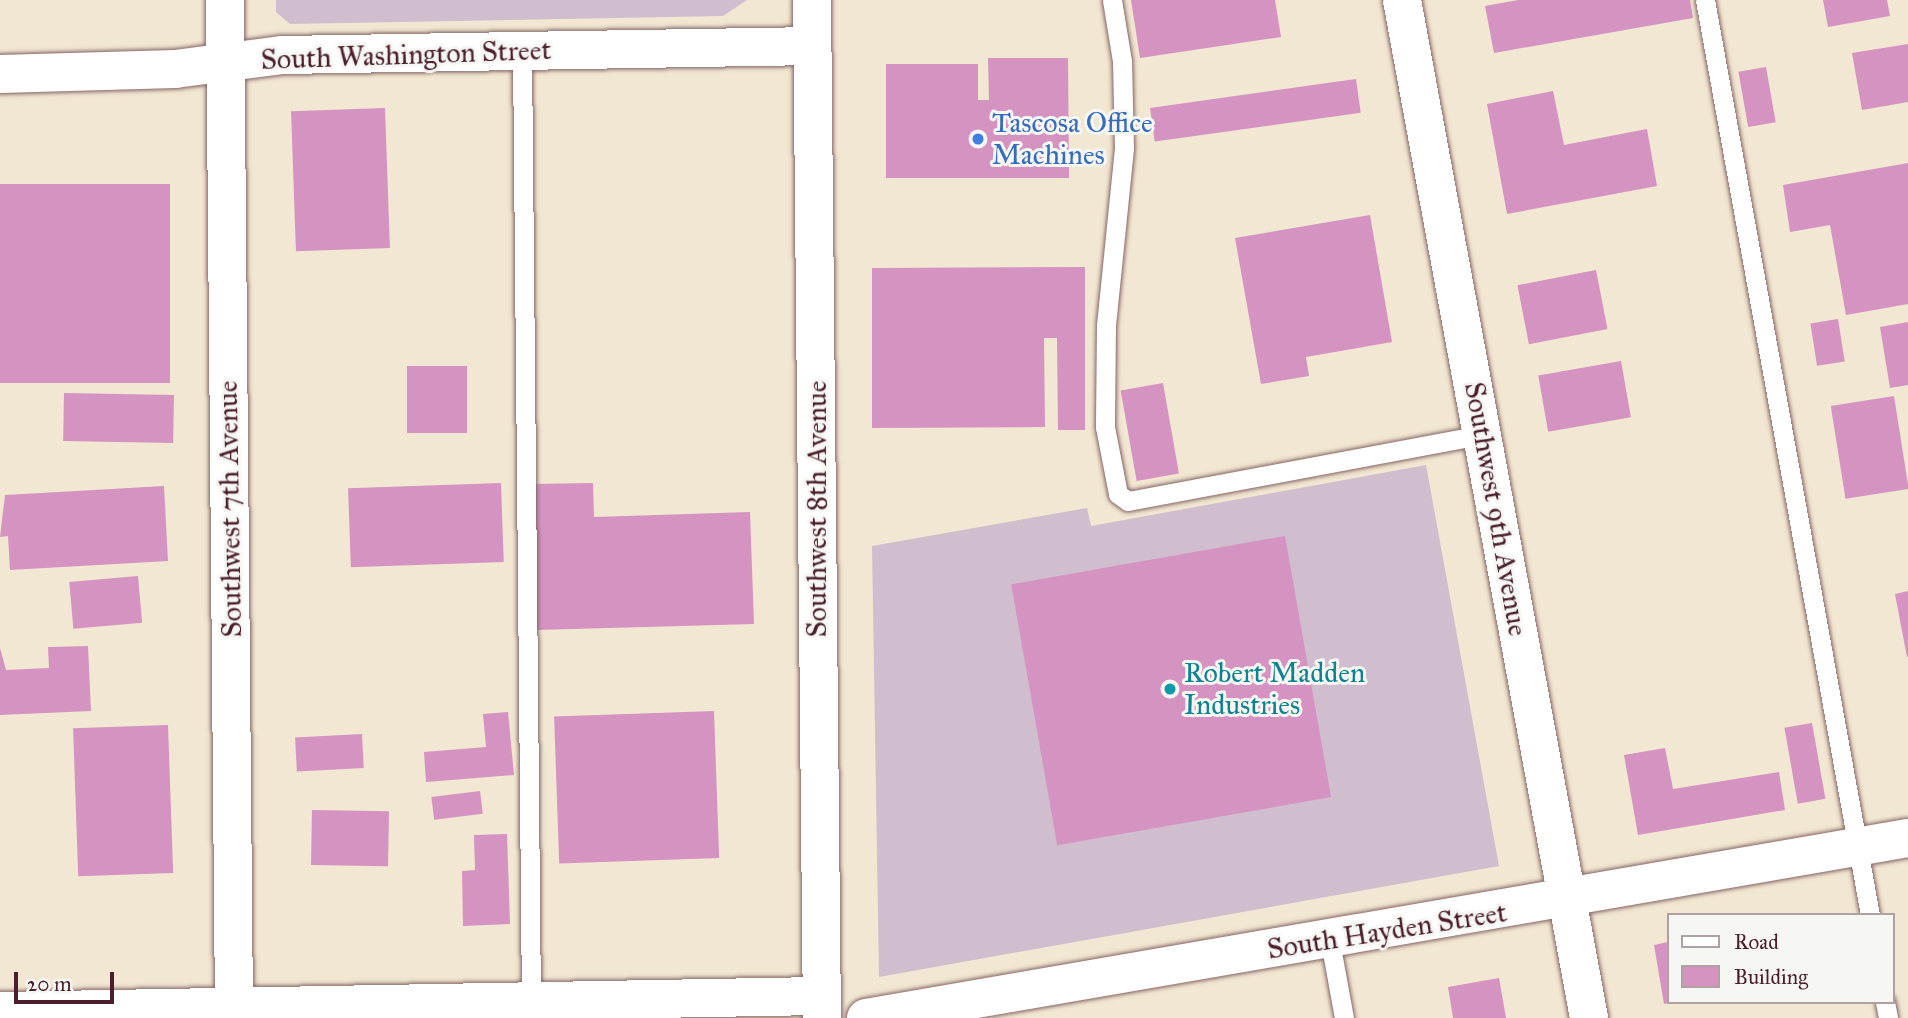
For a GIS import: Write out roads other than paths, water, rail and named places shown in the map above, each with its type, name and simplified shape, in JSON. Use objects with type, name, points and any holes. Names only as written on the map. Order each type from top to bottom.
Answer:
[{"type":"street","name":"Southwest 7th Avenue","points":[[225,0],[234,1013]]},
{"type":"street","name":"Southwest 8th Avenue","points":[[812,0],[821,1007]]},
{"type":"street","name":"Southwest 9th Avenue","points":[[1402,0],[1589,1018]]},
{"type":"street","name":"South Washington Street","points":[[0,74],[225,63],[283,55],[812,46]]},
{"type":"street","name":"South Hayden Street","points":[[866,1018],[1568,901],[1908,838]]},
{"type":"street","points":[[0,1011],[234,1013],[821,1007]]},
{"type":"lane","points":[[1112,0],[1122,61],[1124,148],[1106,326],[1105,427],[1118,494],[1128,501],[1482,435]]},
{"type":"lane","points":[[1705,0],[1870,913]]},
{"type":"lane","points":[[522,51],[531,1010]]},
{"type":"lane","points":[[1331,941],[1344,1018]]},
{"type":"place","name":"Tascosa Office Machines","points":[[978,139]]},
{"type":"place","name":"Robert Madden Industries","points":[[1170,689]]}]
